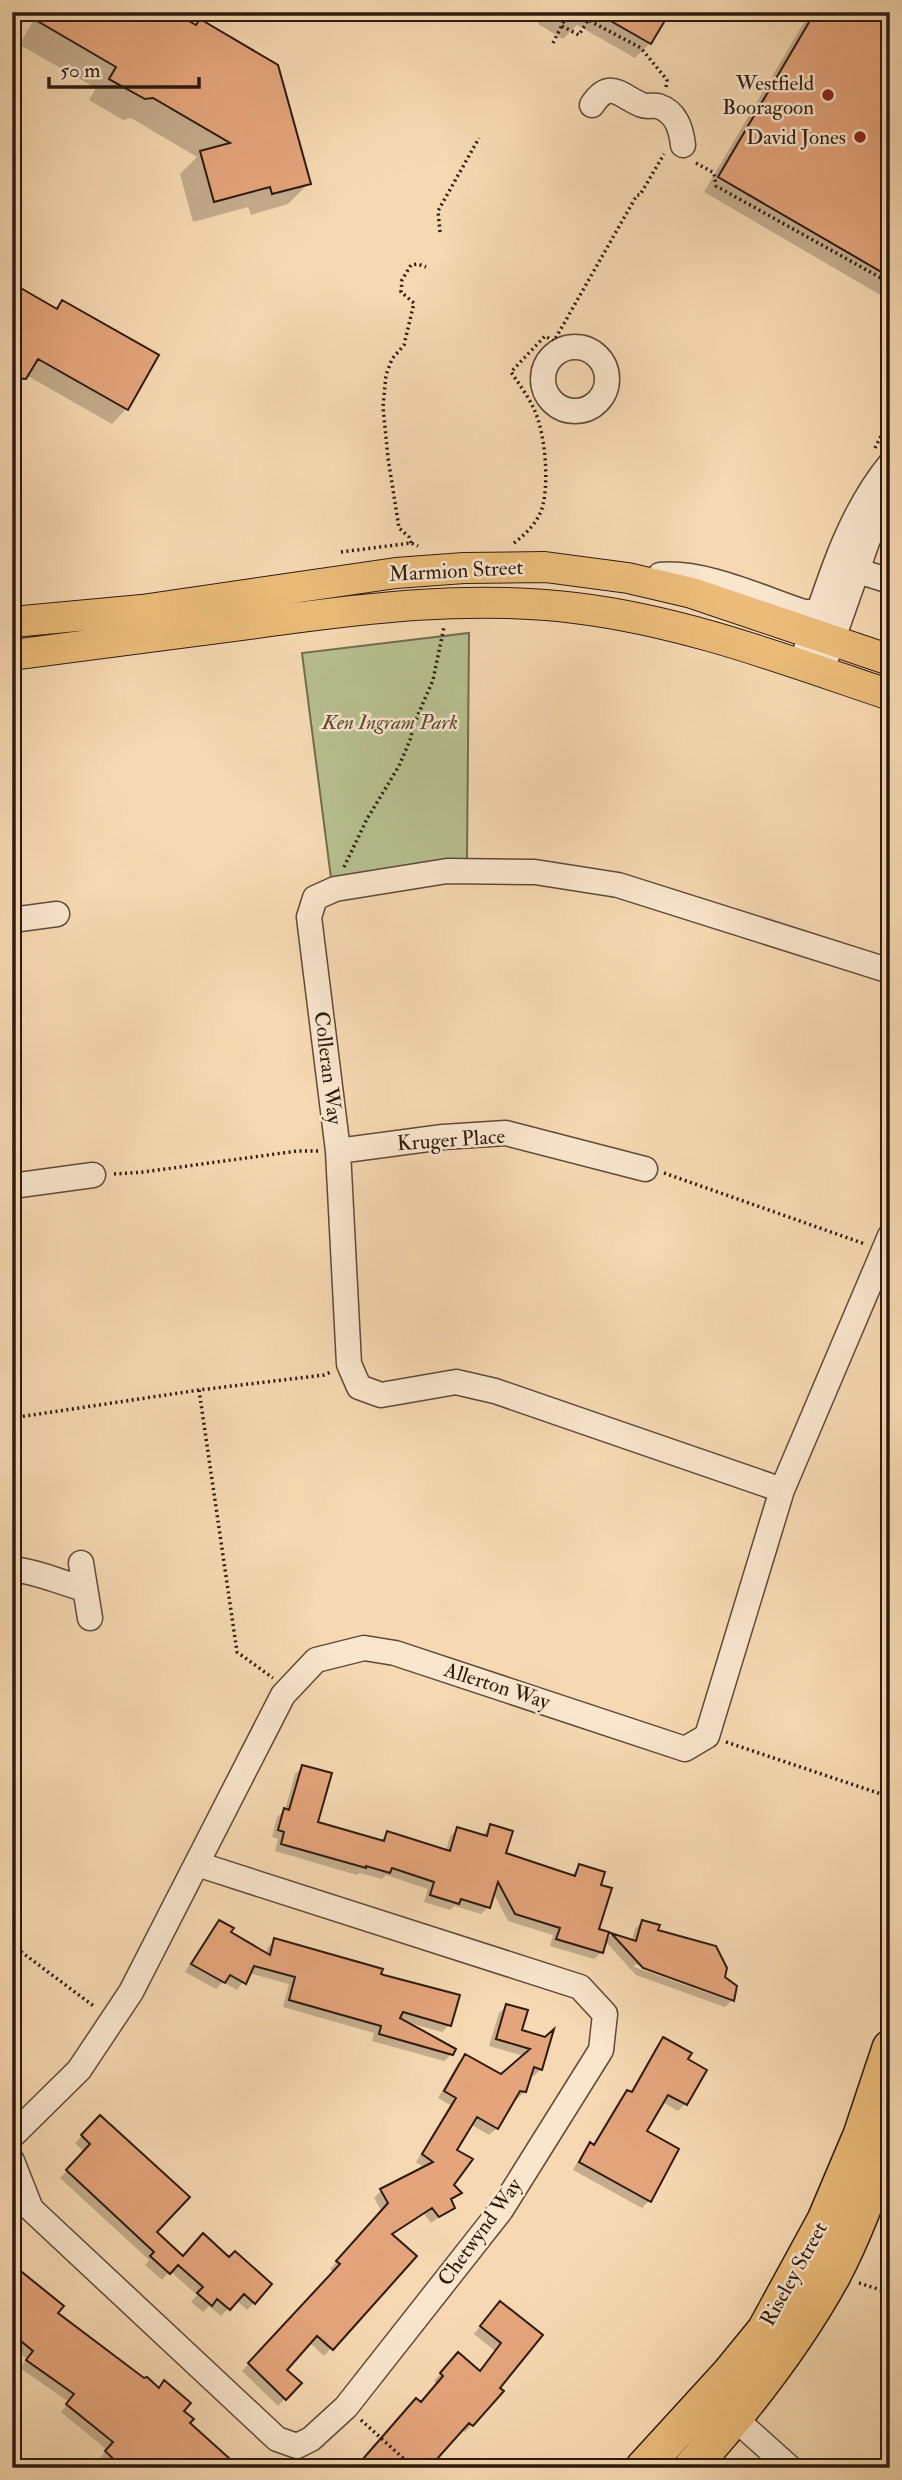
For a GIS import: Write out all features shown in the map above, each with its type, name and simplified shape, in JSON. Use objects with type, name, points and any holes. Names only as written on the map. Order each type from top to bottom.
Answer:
[{"type":"highway","name":"Riseley Street","points":[[643,2468],[765,2330],[824,2220],[861,2135],[890,2048]]},
{"type":"highway","name":"Riseley Street","points":[[691,2468],[736,2418],[782,2357],[834,2273],[876,2177],[890,2136]]},
{"type":"main road","name":"Marmion Street","points":[[12,622],[142,610],[396,573],[464,568],[545,567],[628,578],[692,593],[821,629],[890,660]]},
{"type":"main road","name":"Marmion Street","points":[[12,655],[362,609],[442,602],[500,602],[574,607],[688,629],[812,667],[890,695]]},
{"type":"street","points":[[592,105],[598,95],[605,91],[616,91],[644,106],[657,106],[674,116],[681,130],[681,150]]},
{"type":"street","points":[[812,667],[847,537],[862,505],[890,464]]},
{"type":"street","points":[[821,629],[858,571],[883,506],[890,496]]},
{"type":"street","points":[[858,571],[890,581]]},
{"type":"street","points":[[335,889],[447,871],[535,872],[618,885],[890,971]]},
{"type":"street","name":"Colleran Way","points":[[335,889],[315,898],[309,917],[338,1150],[349,1364]]},
{"type":"street","points":[[12,920],[57,914]]},
{"type":"street","name":"Kruger Place","points":[[338,1150],[443,1137],[506,1133],[645,1168]]},
{"type":"street","points":[[12,1186],[93,1175]]},
{"type":"street","points":[[707,1736],[782,1490],[888,1247]]},
{"type":"street","points":[[349,1364],[359,1387],[381,1395],[456,1382],[495,1391],[782,1490]]},
{"type":"street","points":[[81,1563],[90,1618]]},
{"type":"street","points":[[12,1569],[38,1572],[85,1589]]},
{"type":"street","name":"Allerton Way","points":[[12,2136],[79,2070],[131,1992],[283,1695],[316,1660],[363,1648],[395,1653],[685,1749],[707,1736]]},
{"type":"street","name":"Chetwynd Way","points":[[12,2161],[31,2209],[277,2439],[296,2446],[312,2439],[346,2407],[500,2210],[601,2050],[605,2014],[580,1987],[197,1864]]},
{"type":"street","points":[[709,2396],[790,2468]]},
{"type":"path","points":[[553,43],[566,18]]},
{"type":"path","points":[[562,26],[579,35],[588,20],[641,48],[667,80],[664,110]]},
{"type":"path","points":[[440,232],[438,211],[479,138]]},
{"type":"path","points":[[508,545],[531,528],[542,507],[544,492],[540,423],[533,406],[511,372],[545,336],[554,341],[637,195],[640,195],[681,150],[714,173],[716,186],[890,283]]},
{"type":"path","points":[[411,543],[399,527],[383,407],[386,375],[392,359],[404,345],[414,303],[401,292],[402,280],[411,265],[426,267]]},
{"type":"path","points":[[335,889],[367,819],[399,766],[410,740],[433,680],[444,630]]},
{"type":"path","points":[[93,1175],[144,1172],[297,1151],[338,1150]]},
{"type":"path","points":[[645,1168],[677,1176],[888,1247]]},
{"type":"path","points":[[12,1418],[199,1390],[324,1375],[349,1364]]},
{"type":"path","points":[[199,1390],[237,1652],[288,1689]]},
{"type":"path","points":[[707,1736],[890,1797]]},
{"type":"path","points":[[12,1945],[112,2018]]},
{"type":"path","points":[[855,2281],[890,2293]]},
{"type":"path","points":[[346,2407],[414,2468]]},
{"type":"green space","name":"Ken Ingram Park","points":[[469,633],[467,859],[331,878],[302,653]]},
{"type":"building","points":[[22,12],[173,12],[196,25],[200,19],[278,65],[311,184],[272,194],[270,187],[214,202],[200,151],[230,143],[153,98],[145,99],[109,79],[116,67]]},
{"type":"building","points":[[595,12],[670,12],[651,44]]},
{"type":"building","name":"Westfield Booragoon","points":[[815,12],[890,12],[890,277],[718,177]]},
{"type":"building","points":[[12,283],[57,309],[62,300],[159,355],[128,410],[38,359],[26,379],[15,378],[12,372]]},
{"type":"building","points":[[302,1765],[332,1773],[318,1822],[384,1841],[387,1831],[450,1851],[457,1827],[487,1836],[490,1824],[513,1831],[506,1853],[575,1876],[579,1864],[605,1872],[601,1885],[612,1888],[599,1929],[609,1932],[603,1953],[556,1939],[560,1928],[515,1914],[498,1882],[490,1908],[461,1899],[459,1904],[430,1895],[434,1882],[392,1868],[390,1873],[366,1868],[281,1844],[284,1832],[278,1830],[284,1808],[289,1810]]},
{"type":"building","points":[[219,1920],[234,1928],[231,1932],[270,1955],[274,1938],[383,1969],[381,1974],[384,1975],[460,1995],[451,2026],[403,2012],[400,2018],[456,2049],[453,2055],[379,2034],[381,2026],[289,2000],[295,1977],[254,1966],[246,1984],[230,1975],[225,1983],[191,1964]]},
{"type":"building","points":[[642,1920],[660,1925],[658,1930],[716,1946],[727,1968],[725,1977],[737,1986],[734,2001],[643,1968],[611,1933],[636,1941]]},
{"type":"building","points":[[506,2004],[528,2010],[522,2030],[545,2037],[554,2029],[542,2070],[534,2067],[526,2092],[520,2091],[498,2129],[477,2117],[457,2150],[473,2159],[454,2185],[462,2193],[451,2199],[455,2208],[439,2217],[432,2208],[392,2234],[417,2256],[333,2350],[317,2336],[287,2370],[302,2383],[286,2400],[248,2363],[340,2264],[336,2261],[388,2203],[380,2189],[433,2162],[422,2154],[456,2098],[444,2091],[465,2054],[501,2074],[530,2049],[496,2039]]},
{"type":"building","points":[[663,2037],[692,2053],[688,2059],[707,2070],[687,2105],[668,2095],[647,2131],[679,2149],[651,2202],[579,2162],[590,2142],[594,2145],[627,2090],[632,2092]]},
{"type":"building","points":[[100,2115],[190,2197],[157,2232],[183,2256],[203,2233],[229,2257],[235,2251],[272,2284],[255,2304],[244,2294],[230,2310],[217,2299],[212,2306],[197,2293],[203,2287],[178,2265],[170,2274],[150,2256],[154,2252],[66,2170],[90,2144],[81,2135]]},
{"type":"building","points":[[12,2264],[64,2306],[58,2313],[144,2378],[147,2377],[159,2388],[164,2380],[191,2403],[184,2411],[194,2419],[190,2423],[240,2468],[123,2468],[105,2451],[113,2442],[66,2404],[74,2394],[26,2360],[33,2351],[12,2334]]},
{"type":"building","points":[[500,2301],[543,2335],[500,2388],[504,2391],[473,2426],[469,2423],[429,2468],[355,2468],[416,2398],[421,2402],[443,2376],[440,2373],[458,2352],[480,2371],[501,2343],[480,2326]]},
{"type":"place","name":"Westfield Booragoon","points":[[828,95]]},
{"type":"place","name":"David Jones","points":[[860,137]]}]
